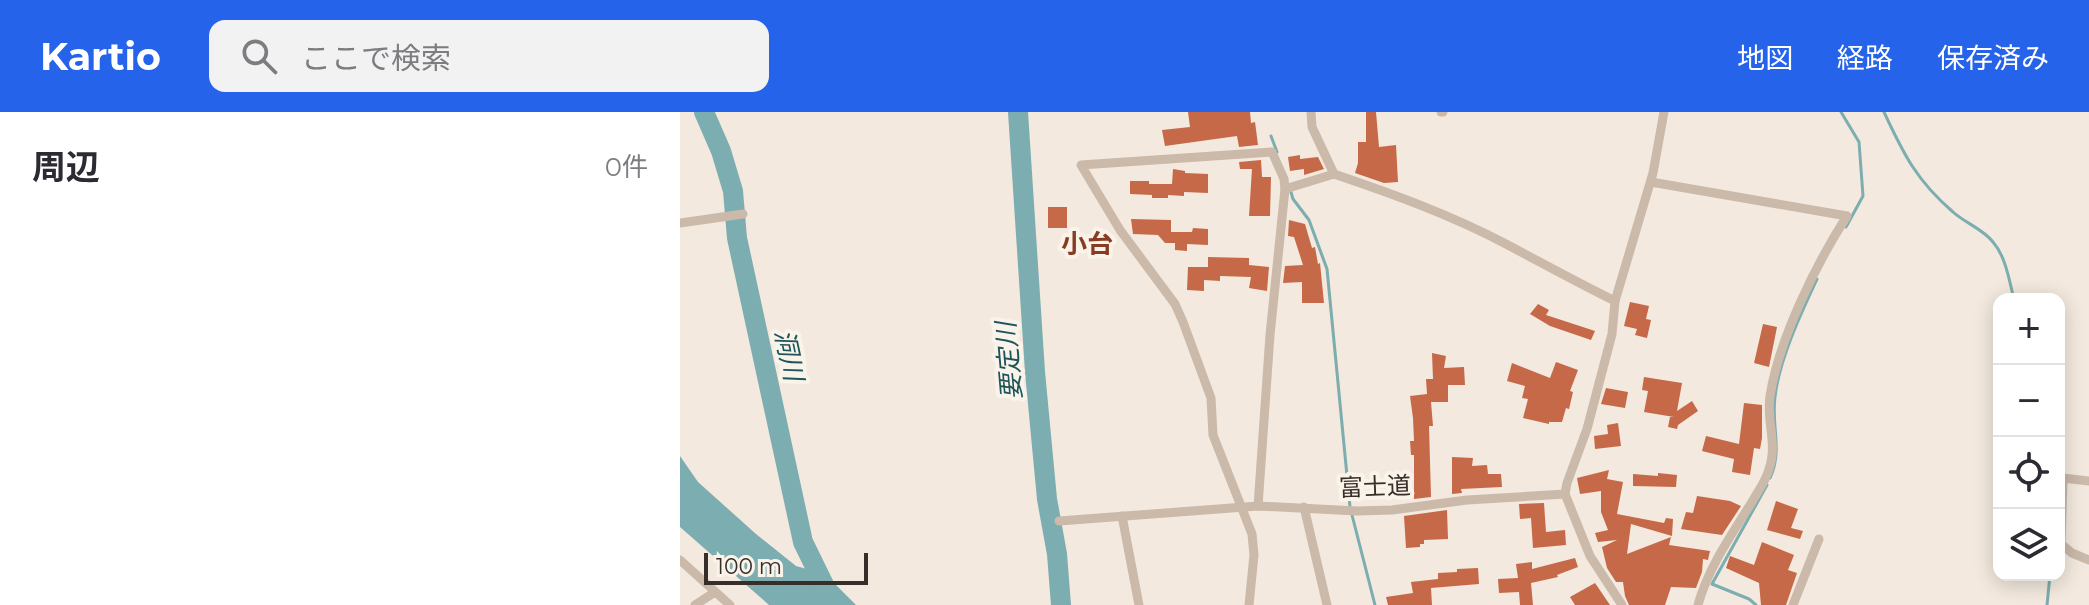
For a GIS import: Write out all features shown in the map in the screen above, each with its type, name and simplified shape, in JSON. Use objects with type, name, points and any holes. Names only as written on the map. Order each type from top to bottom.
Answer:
[{"type":"street","points":[[1311,112],[1312,127],[1334,174]]},
{"type":"street","points":[[1622,605],[1590,556],[1565,494],[1587,429],[1612,334],[1615,301],[1651,182],[1664,112]]},
{"type":"street","points":[[1249,605],[1254,555],[1252,534],[1213,435],[1211,398],[1175,304],[1120,230],[1081,165],[1272,152],[1285,189],[1270,335],[1258,506]]},
{"type":"street","points":[[1285,189],[1334,174],[1419,204],[1505,243],[1615,301]]},
{"type":"street","points":[[1651,182],[1847,216],[1815,271],[1793,320],[1780,362],[1769,402],[1773,437],[1770,469],[1709,575],[1698,605]]},
{"type":"street","points":[[680,223],[743,214]]},
{"type":"street","points":[[2089,481],[2063,478],[2061,529],[2061,544],[2089,560]]},
{"type":"street","name":"富士道","points":[[1059,521],[1258,506],[1392,510],[1467,500],[1565,494]]},
{"type":"street","points":[[1304,507],[1327,605]]},
{"type":"street","points":[[1122,516],[1139,605]]},
{"type":"street","points":[[1793,605],[1819,539]]},
{"type":"street","points":[[680,560],[730,605]]},
{"type":"street","points":[[695,605],[715,592]]},
{"type":"water","points":[[680,456],[698,482],[756,534],[796,566],[825,574],[856,605],[769,605],[680,527]]},
{"type":"building","points":[[1188,112],[1250,112],[1251,123],[1255,122],[1258,145],[1239,147],[1237,136],[1165,146],[1162,130],[1190,127]]},
{"type":"building","points":[[1366,112],[1376,112],[1379,147],[1396,145],[1398,182],[1384,183],[1355,173],[1358,142],[1366,142]]},
{"type":"building","points":[[1300,155],[1300,159],[1318,157],[1324,169],[1304,175],[1304,169],[1290,171],[1288,157]]},
{"type":"building","points":[[1261,160],[1262,177],[1271,177],[1270,216],[1249,216],[1252,169],[1240,169],[1239,162]]},
{"type":"building","points":[[1173,169],[1208,174],[1208,193],[1184,192],[1184,196],[1168,195],[1168,198],[1130,194],[1130,181],[1172,184]]},
{"type":"building","points":[[1048,207],[1067,207],[1067,228],[1048,228]]},
{"type":"building","points":[[1131,219],[1171,220],[1171,232],[1208,229],[1208,245],[1187,244],[1187,251],[1175,250],[1175,243],[1165,243],[1158,235],[1133,234]]},
{"type":"building","points":[[1289,220],[1305,224],[1312,248],[1315,247],[1324,303],[1302,303],[1302,282],[1283,283],[1285,266],[1303,265],[1294,237],[1288,236]]},
{"type":"building","points":[[1208,257],[1249,258],[1249,265],[1269,267],[1267,291],[1249,288],[1251,277],[1220,276],[1220,281],[1204,280],[1204,291],[1187,290],[1188,267],[1208,267]]},
{"type":"building","points":[[1630,302],[1649,306],[1646,319],[1651,320],[1647,338],[1635,335],[1637,329],[1624,326]]},
{"type":"building","points":[[1538,304],[1549,310],[1546,315],[1595,331],[1591,340],[1550,326],[1530,314]]},
{"type":"building","points":[[1763,324],[1777,327],[1769,367],[1754,363]]},
{"type":"building","points":[[1432,353],[1446,356],[1444,368],[1464,367],[1465,385],[1448,385],[1448,402],[1431,402],[1431,497],[1414,499],[1410,396],[1427,394],[1426,379],[1433,379]]},
{"type":"building","points":[[1556,362],[1578,370],[1570,391],[1573,392],[1569,409],[1566,408],[1562,422],[1549,424],[1523,418],[1528,399],[1522,398],[1525,386],[1507,381],[1512,363],[1550,378]]},
{"type":"building","points":[[1644,377],[1682,383],[1677,411],[1692,401],[1698,411],[1677,429],[1668,427],[1670,417],[1674,417],[1644,412],[1648,391],[1642,390]]},
{"type":"building","points":[[1606,388],[1628,392],[1625,408],[1601,404]]},
{"type":"building","points":[[1744,403],[1762,405],[1762,438],[1760,449],[1754,448],[1750,475],[1732,472],[1734,459],[1702,451],[1706,436],[1739,444]]},
{"type":"building","points":[[1618,423],[1621,446],[1595,449],[1594,436],[1608,434],[1607,425]]},
{"type":"building","points":[[1452,457],[1473,458],[1472,466],[1487,465],[1488,474],[1501,474],[1502,487],[1461,489],[1462,493],[1452,494]]},
{"type":"building","points":[[1609,470],[1607,479],[1623,482],[1617,514],[1664,523],[1666,518],[1673,519],[1672,536],[1631,524],[1627,554],[1671,537],[1669,545],[1710,551],[1708,560],[1703,559],[1696,588],[1671,587],[1665,605],[1629,605],[1623,582],[1616,582],[1607,568],[1602,547],[1617,540],[1598,542],[1595,533],[1608,530],[1601,512],[1601,491],[1580,494],[1577,478]]},
{"type":"building","points":[[1658,473],[1677,475],[1676,487],[1633,486],[1633,474],[1658,476]]},
{"type":"building","points":[[1697,496],[1730,501],[1741,506],[1722,535],[1681,529],[1686,512],[1693,513]]},
{"type":"building","points":[[1776,501],[1798,509],[1791,528],[1803,531],[1800,539],[1767,530]]},
{"type":"building","points":[[1544,503],[1546,532],[1565,530],[1566,545],[1533,548],[1531,518],[1520,519],[1519,504]]},
{"type":"building","points":[[1447,510],[1448,539],[1424,540],[1420,547],[1406,548],[1404,516]]},
{"type":"building","points":[[1762,542],[1794,555],[1788,570],[1797,573],[1786,605],[1761,605],[1759,583],[1726,568],[1730,556],[1754,565]]},
{"type":"building","points":[[1575,558],[1578,567],[1558,577],[1531,583],[1533,605],[1520,605],[1519,592],[1499,593],[1498,579],[1518,578],[1516,564],[1532,562],[1532,569]]},
{"type":"building","points":[[1478,568],[1479,584],[1431,588],[1432,605],[1388,605],[1386,597],[1413,593],[1411,582],[1438,579],[1438,573],[1457,572],[1457,569]]},
{"type":"building","points":[[1595,583],[1610,605],[1575,605],[1570,597]]},
{"type":"waterway","name":"洞川","points":[[704,112],[721,151],[733,191],[737,238],[803,542],[837,605]]},
{"type":"waterway","name":"要定川","points":[[1018,112],[1035,372],[1061,605]]},
{"type":"waterway","points":[[1841,112],[1859,142],[1863,196],[1846,227]]},
{"type":"waterway","points":[[1884,112],[1905,154],[1930,189],[1958,216],[1989,237],[1997,248],[2012,293]]},
{"type":"waterway","points":[[1271,136],[1277,152]]},
{"type":"waterway","points":[[1290,189],[1293,199],[1309,220],[1327,269],[1350,507]]},
{"type":"waterway","points":[[1770,478],[1776,458],[1774,408],[1777,383],[1792,337],[1817,279]]},
{"type":"waterway","points":[[1756,605],[1712,584],[1767,485]]},
{"type":"waterway","points":[[1352,515],[1375,605]]},
{"type":"waterway","points":[[2047,605],[2049,581]]},
{"type":"district","name":"小台","points":[[1087,244]]}]
